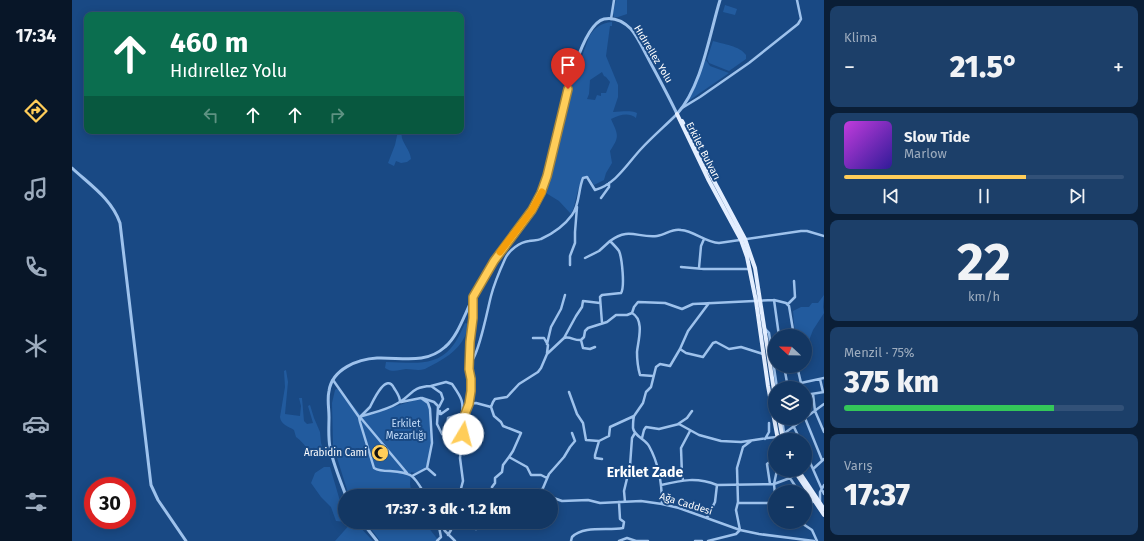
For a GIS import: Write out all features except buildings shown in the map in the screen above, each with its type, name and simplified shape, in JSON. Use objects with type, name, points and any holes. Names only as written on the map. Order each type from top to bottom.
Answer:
[{"type":"main road","name":"Erkilet Bulvarı","points":[[677,114],[708,179],[743,239],[755,268],[764,354],[777,433]]},
{"type":"main road","name":"Erkilet Bulvarı","points":[[743,239],[764,328],[772,381]]},
{"type":"main road","points":[[800,477],[824,515]]},
{"type":"main road","points":[[801,477],[824,508]]},
{"type":"street","points":[[344,489],[330,444],[328,393],[333,380],[344,369],[359,361],[378,358],[420,359],[439,352],[453,337],[473,297],[497,256],[539,199],[547,176],[568,89],[580,53],[593,26],[601,20],[611,19],[614,0]]},
{"type":"street","points":[[570,265],[570,256],[575,244],[574,234],[580,185],[584,177],[587,177],[590,180],[595,190],[609,183],[620,174],[641,149],[682,108],[698,75],[720,0]]},
{"type":"street","points":[[682,108],[749,63],[798,24],[801,19],[797,0]]},
{"type":"street","name":"Hıdırellez Yolu","points":[[611,19],[622,22],[633,32],[677,114]]},
{"type":"street","points":[[72,168],[106,199],[116,213],[120,222],[152,485],[158,500],[186,541]]},
{"type":"street","points":[[601,198],[609,187],[609,183]]},
{"type":"street","points":[[469,364],[473,362],[484,326],[491,294],[507,256],[512,250],[523,243],[539,240],[558,229],[572,215],[577,204]]},
{"type":"street","points":[[585,258],[599,250],[619,234],[633,233],[657,236],[678,229],[719,243],[803,230],[824,236]]},
{"type":"street","points":[[699,268],[701,246],[704,239]]},
{"type":"street","points":[[602,323],[600,297],[621,293],[624,289],[619,252],[610,241]]},
{"type":"street","points":[[681,266],[699,268],[750,269]]},
{"type":"street","points":[[788,304],[796,296],[794,281]]},
{"type":"street","points":[[492,489],[495,484],[495,478],[502,472],[503,465],[513,451],[521,432],[502,426],[501,422],[494,416],[491,407],[496,399],[507,397],[519,384],[538,372],[541,368],[547,354],[547,344],[551,327],[561,309],[565,295]]},
{"type":"street","points":[[463,419],[469,404],[472,386],[469,364],[473,318],[473,297]]},
{"type":"street","points":[[632,313],[638,302],[665,303],[682,309],[694,304],[758,300],[774,300],[788,304]]},
{"type":"street","points":[[774,300],[778,329]]},
{"type":"street","points":[[547,354],[564,338],[582,307],[583,301],[600,303]]},
{"type":"street","points":[[662,504],[661,485],[654,457],[648,444],[635,434],[633,429],[634,416],[643,403],[646,392],[651,387],[656,367],[658,365],[670,366],[688,331],[709,303]]},
{"type":"street","points":[[788,304],[793,329]]},
{"type":"street","points":[[581,340],[584,338],[585,331],[588,328],[608,321],[616,315],[628,315],[632,313]]},
{"type":"street","points":[[632,313],[637,317],[640,326],[637,352],[640,375],[654,376]]},
{"type":"street","points":[[764,328],[768,332]]},
{"type":"street","points":[[564,338],[567,337],[578,341],[581,340]]},
{"type":"street","points":[[533,338],[544,338],[547,344]]},
{"type":"street","points":[[581,340],[583,348],[591,349],[595,347]]},
{"type":"street","points":[[680,349],[686,353],[703,357],[713,343],[716,342],[729,349],[741,348],[764,354]]},
{"type":"street","points":[[810,381],[824,378]]},
{"type":"street","points":[[820,379],[823,392],[813,394],[815,411],[824,432]]},
{"type":"street","points":[[333,380],[359,417],[407,473],[412,476],[421,489]]},
{"type":"street","points":[[359,417],[390,407],[400,402],[416,388],[446,382],[452,384],[462,400],[463,407],[461,418],[463,419],[463,432],[460,458],[463,481],[461,489]]},
{"type":"street","points":[[359,417],[369,408],[379,391],[387,384],[391,384],[393,386],[399,395],[400,402]]},
{"type":"street","points":[[431,386],[446,395]]},
{"type":"street","points":[[569,392],[577,414],[583,423],[586,440],[599,441],[609,436],[610,427],[634,416]]},
{"type":"street","points":[[441,393],[443,399],[439,407],[437,424],[442,434],[445,433],[447,428],[448,418],[462,414]]},
{"type":"street","points":[[400,402],[422,398],[434,402],[439,407],[441,414],[448,409]]},
{"type":"street","points":[[422,398],[428,404],[430,411],[432,443],[427,468]]},
{"type":"street","points":[[469,404],[476,403],[491,407]]},
{"type":"street","points":[[812,413],[824,404]]},
{"type":"street","points":[[642,438],[646,428],[659,429],[678,424],[686,419],[692,411]]},
{"type":"street","points":[[359,417],[374,468],[379,470],[407,473]]},
{"type":"street","points":[[678,424],[702,436],[721,441],[736,442],[768,439]]},
{"type":"street","points":[[764,439],[769,432],[769,425]]},
{"type":"street","points":[[807,425],[823,459],[813,469],[823,486],[824,494]]},
{"type":"street","points":[[785,433],[794,427],[797,433]]},
{"type":"street","points":[[683,480],[681,473],[681,448],[690,431]]},
{"type":"street","points":[[542,489],[550,472],[564,457],[575,441],[572,433]]},
{"type":"street","points":[[625,502],[624,491],[630,466],[632,438],[635,434]]},
{"type":"street","points":[[708,541],[736,534],[740,530],[736,510],[738,503],[737,468],[743,447],[752,440]]},
{"type":"street","points":[[599,441],[595,458],[602,459]]},
{"type":"street","points":[[509,457],[527,467],[531,475],[541,475],[547,478]]},
{"type":"street","points":[[427,468],[435,475]]},
{"type":"street","points":[[412,476],[427,468]]},
{"type":"street","points":[[769,477],[770,484]]},
{"type":"street","points":[[774,484],[776,477]]},
{"type":"street","points":[[661,485],[683,480],[705,482],[717,485],[774,484],[790,478],[794,485]]},
{"type":"street","points":[[706,518],[715,502],[717,485]]},
{"type":"street","points":[[821,504],[820,496],[823,486]]},
{"type":"street","name":"Ağa Caddesi","points":[[558,500],[562,501],[588,500],[600,503],[641,501],[662,504],[740,530],[759,534],[816,541]]},
{"type":"street","points":[[571,541],[572,537],[577,533],[597,529],[622,528],[624,522],[620,519],[619,502]]},
{"type":"street","points":[[738,503],[768,503]]},
{"type":"street","points":[[368,529],[377,541]]},
{"type":"street","points":[[437,541],[441,537],[439,529]]},
{"type":"street","points":[[443,529],[455,541]]},
{"type":"street","points":[[448,535],[450,529]]},
{"type":"street","points":[[810,529],[816,541]]},
{"type":"street","points":[[619,541],[627,538],[636,541],[648,541]]},
{"type":"street","points":[[695,541],[702,541]]},
{"type":"green space","points":[[616,0],[627,0],[627,14],[614,17],[613,13]]},
{"type":"green space","points":[[725,5],[737,9],[735,15],[723,12]]},
{"type":"green space","points":[[612,22],[612,26],[610,26],[606,56],[618,85],[618,97],[613,112],[634,112],[637,113],[636,118],[630,115],[621,115],[611,119],[617,135],[617,139],[610,151],[612,163],[604,180],[594,185],[589,177],[584,177],[579,185],[571,214],[559,201],[546,193],[572,84],[589,37],[598,26]],"holes":[[[602,72],[610,82],[606,93],[601,93],[601,96],[597,95],[595,100],[587,99],[590,80]]]},
{"type":"green space","points":[[713,41],[740,49],[746,55],[746,59],[729,71],[709,63],[707,59]]},
{"type":"green space","points":[[706,60],[710,66],[729,73],[684,104],[701,67]]},
{"type":"green space","points":[[397,134],[401,134],[411,159],[407,162],[401,163],[396,161],[394,166],[388,163]]},
{"type":"green space","points":[[824,295],[824,313],[812,333],[812,329],[794,329],[793,311],[801,307],[809,307],[812,303],[818,303]]},
{"type":"green space","points":[[465,323],[469,324],[462,342],[454,351],[438,362],[422,370],[406,369],[393,371],[385,368],[386,362],[412,363],[437,359],[451,348]]},
{"type":"green space","points":[[286,370],[288,382],[285,414],[300,416],[301,406],[299,398],[302,398],[304,421],[307,424],[313,423],[308,406],[310,405],[320,432],[324,453],[322,456],[311,452],[296,437],[294,430],[285,425],[281,420],[280,417],[285,387],[284,371]]},
{"type":"green space","name":"Erkilet Mezarlığı","points":[[338,389],[363,417],[418,399],[425,400],[430,405],[432,441],[426,468],[415,473],[411,472],[411,489],[347,489],[333,445],[332,403],[335,390]]},
{"type":"green space","points":[[324,467],[330,467],[338,494],[338,521],[336,521],[331,507],[321,497],[311,483],[315,473]]},
{"type":"green space","points":[[346,529],[362,529],[373,541],[335,541]]},
{"type":"green space","points":[[371,529],[430,529],[439,541],[380,541]]},
{"type":"slow traffic","points":[[500,252],[532,210],[542,192]]},
{"type":"place","name":"Arabidin Cami","points":[[380,453]]},
{"type":"district","name":"Erkilet Zade","points":[[645,472]]},
{"type":"route","points":[[463,434],[463,419],[469,404],[472,386],[469,369],[473,297],[494,261],[536,204],[547,176],[568,89]]}]
